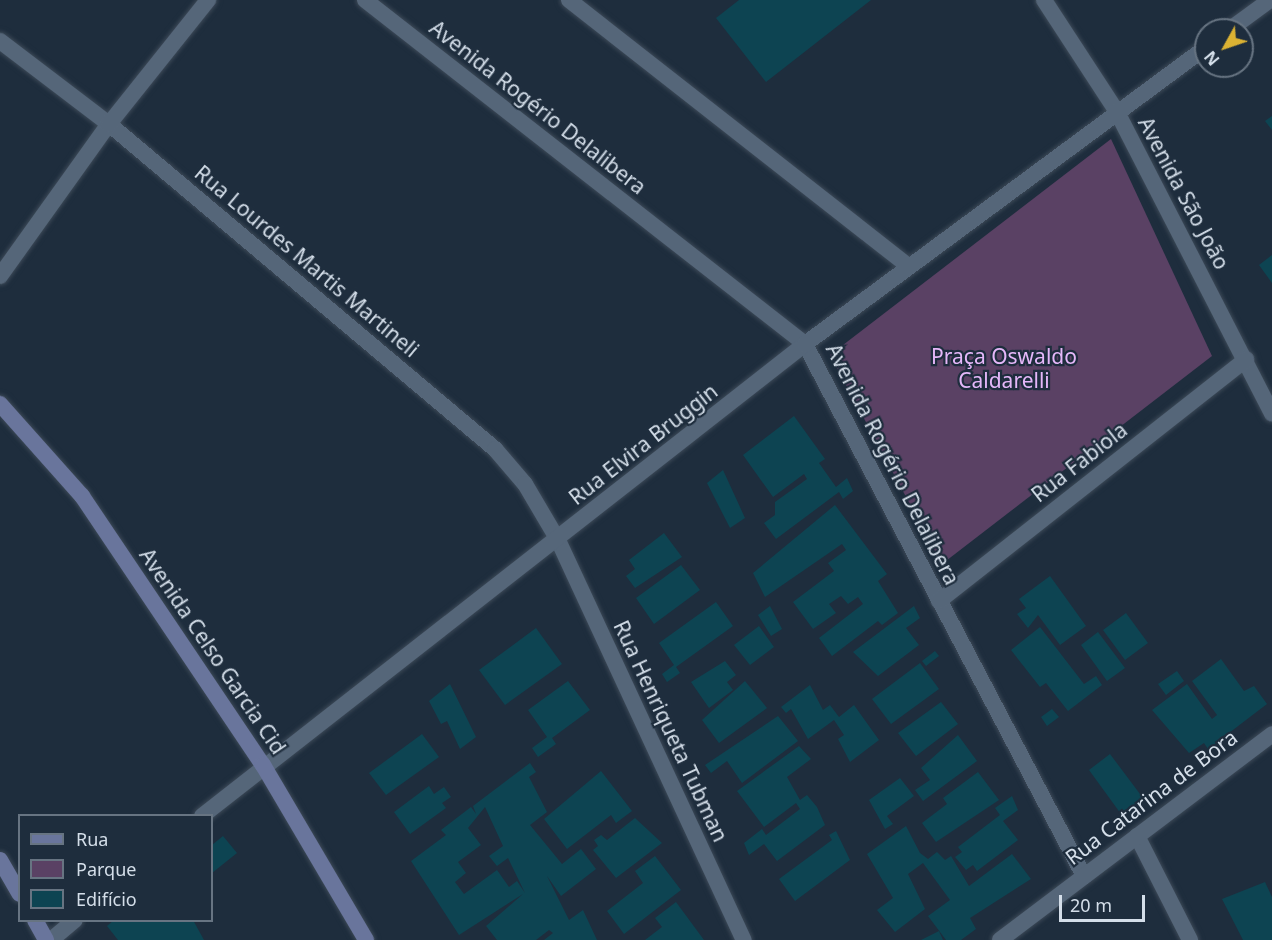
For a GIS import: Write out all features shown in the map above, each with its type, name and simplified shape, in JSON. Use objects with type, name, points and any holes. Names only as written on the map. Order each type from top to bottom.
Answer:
[{"type":"main road","name":"Avenida Celso Garcia Cid","points":[[0,404],[82,496],[263,765],[366,940]]},
{"type":"main road","points":[[0,860],[18,891]]},
{"type":"main road","points":[[36,922],[49,940]]},
{"type":"street","points":[[0,276],[109,124],[208,0]]},
{"type":"street","name":"Avenida Rogério Delalibera","points":[[365,0],[805,344],[1084,876]]},
{"type":"street","points":[[569,0],[909,267]]},
{"type":"street","name":"Avenida São João","points":[[1044,0],[1117,112],[1272,413]]},
{"type":"street","points":[[1245,18],[1270,0]]},
{"type":"street","name":"Rua Lourdes Martis Martineli","points":[[0,42],[109,124],[495,449],[525,484],[558,540]]},
{"type":"street","name":"Rua Elvira Bruggin","points":[[204,814],[263,765],[558,540],[805,344],[1194,56]]},
{"type":"street","name":"Rua Fabiola","points":[[939,601],[1246,359]]},
{"type":"street","name":"Rua Henriqueta Tubman","points":[[558,540],[744,940]]},
{"type":"street","name":"Rua Catarina de Bora","points":[[1000,940],[1272,734]]},
{"type":"street","points":[[1137,836],[1190,940]]},
{"type":"street","points":[[49,940],[74,922]]},
{"type":"green space","name":"Praça Oswaldo Caldarelli","points":[[1111,139],[1212,356],[942,564],[830,355]]},
{"type":"building","points":[[739,0],[871,0],[766,82],[716,18]]},
{"type":"building","points":[[1272,116],[1272,130],[1265,121]]},
{"type":"building","points":[[1272,255],[1272,283],[1259,265]]},
{"type":"building","points":[[794,416],[825,459],[819,463],[836,487],[847,478],[853,491],[843,499],[839,492],[776,539],[764,523],[775,515],[775,502],[807,479],[804,474],[773,497],[743,455]]},
{"type":"building","points":[[723,470],[745,518],[730,528],[707,483]]},
{"type":"building","points":[[835,505],[887,574],[878,581],[898,613],[882,625],[878,621],[832,656],[819,638],[863,604],[858,597],[848,604],[841,596],[829,604],[836,613],[813,629],[793,602],[834,571],[828,563],[846,550],[842,544],[765,597],[753,573]]},
{"type":"building","points":[[664,533],[682,557],[635,588],[626,576],[635,569],[629,560]]},
{"type":"building","points":[[681,565],[700,590],[654,624],[636,598]]},
{"type":"building","points":[[1050,576],[1086,626],[1060,645],[1038,615],[1028,628],[1017,614],[1026,608],[1019,599]]},
{"type":"building","points":[[716,602],[733,626],[676,667],[680,673],[667,682],[662,674],[674,665],[659,643]]},
{"type":"building","points":[[770,606],[782,629],[771,636],[758,615]]},
{"type":"building","points":[[914,606],[920,618],[906,628],[919,645],[878,676],[853,652]]},
{"type":"building","points":[[1126,613],[1148,643],[1125,660],[1103,630]]},
{"type":"building","points":[[759,626],[774,647],[750,665],[734,645]]},
{"type":"building","points":[[1040,627],[1084,684],[1096,676],[1102,685],[1068,711],[1046,683],[1040,687],[1011,650]]},
{"type":"building","points":[[536,628],[562,664],[505,705],[479,670]]},
{"type":"building","points":[[1098,632],[1125,668],[1107,681],[1081,645]]},
{"type":"building","points":[[935,651],[939,656],[926,666],[922,661]]},
{"type":"building","points":[[1221,659],[1244,691],[1254,686],[1267,704],[1208,749],[1204,743],[1189,753],[1152,710],[1187,684],[1212,719],[1217,715],[1192,681]]},
{"type":"building","points":[[725,661],[736,675],[727,682],[733,690],[709,708],[691,682]]},
{"type":"building","points":[[920,663],[939,689],[891,724],[872,699]]},
{"type":"building","points":[[1177,671],[1184,681],[1166,695],[1158,684]]},
{"type":"building","points":[[568,681],[590,710],[552,738],[556,744],[538,757],[532,748],[547,737],[528,710]]},
{"type":"building","points":[[745,681],[767,708],[719,743],[702,720]]},
{"type":"building","points":[[450,684],[476,737],[460,749],[447,721],[441,724],[429,701]]},
{"type":"building","points":[[810,685],[823,710],[830,705],[839,717],[854,705],[879,740],[850,762],[838,739],[844,735],[834,720],[808,739],[791,709],[786,713],[781,707]]},
{"type":"building","points":[[941,702],[958,724],[916,756],[898,733]]},
{"type":"building","points":[[1052,709],[1059,717],[1047,726],[1041,717]]},
{"type":"building","points":[[778,716],[798,741],[742,783],[727,761],[711,773],[705,765]]},
{"type":"building","points":[[422,734],[439,757],[386,795],[369,773]]},
{"type":"building","points":[[958,735],[977,761],[923,801],[915,790],[930,780],[921,768]]},
{"type":"building","points":[[799,746],[811,759],[787,777],[800,800],[807,795],[817,807],[825,825],[777,861],[764,844],[749,855],[744,843],[762,829],[766,835],[800,809],[796,803],[764,827],[737,791]]},
{"type":"building","points":[[1110,754],[1143,798],[1121,814],[1089,770]]},
{"type":"building","points":[[530,763],[536,772],[529,777],[547,812],[530,825],[562,864],[581,849],[596,869],[561,896],[547,876],[569,920],[583,910],[597,940],[544,940],[553,933],[549,930],[536,940],[497,940],[486,926],[523,894],[459,935],[411,861],[446,835],[441,830],[471,807],[476,814],[473,806]],"holes":[[[485,807],[503,846],[489,856],[497,866],[508,858],[525,893],[517,881],[509,887],[497,870],[464,894],[455,882],[466,873],[458,862],[481,845],[468,828]]]},
{"type":"building","points":[[601,771],[632,811],[616,823],[611,815],[567,849],[544,819]]},
{"type":"building","points":[[978,772],[999,800],[936,842],[922,823],[947,804],[943,798]]},
{"type":"building","points":[[900,778],[914,796],[887,816],[893,824],[885,829],[869,800]]},
{"type":"building","points":[[429,786],[434,794],[444,787],[451,797],[442,803],[446,808],[410,834],[394,812]]},
{"type":"building","points":[[1012,796],[1018,810],[1003,821],[1018,840],[977,871],[973,865],[966,870],[955,857],[962,852],[958,847],[1000,815],[995,808]]},
{"type":"building","points":[[635,818],[662,843],[616,878],[593,850],[598,846],[594,840],[601,835],[607,840]]},
{"type":"building","points":[[906,826],[920,853],[928,859],[937,852],[945,860],[951,856],[969,886],[1012,854],[1031,879],[970,918],[976,929],[961,940],[946,940],[928,916],[950,900],[923,863],[908,874],[925,909],[895,932],[877,910],[893,898],[867,854]]},
{"type":"building","points":[[836,831],[850,860],[795,901],[779,879],[832,840],[829,835]]},
{"type":"building","points":[[223,836],[237,853],[213,872],[213,844]]},
{"type":"building","points":[[655,856],[681,890],[624,934],[607,911],[643,883],[635,871]]},
{"type":"building","points":[[1265,882],[1272,897],[1272,940],[1243,940],[1222,899]]},
{"type":"building","points":[[676,902],[704,940],[645,940],[662,927],[655,918]]},
{"type":"building","points":[[112,922],[194,922],[204,940],[118,940],[107,926]]},
{"type":"building","points":[[939,931],[943,940],[921,940]]}]
